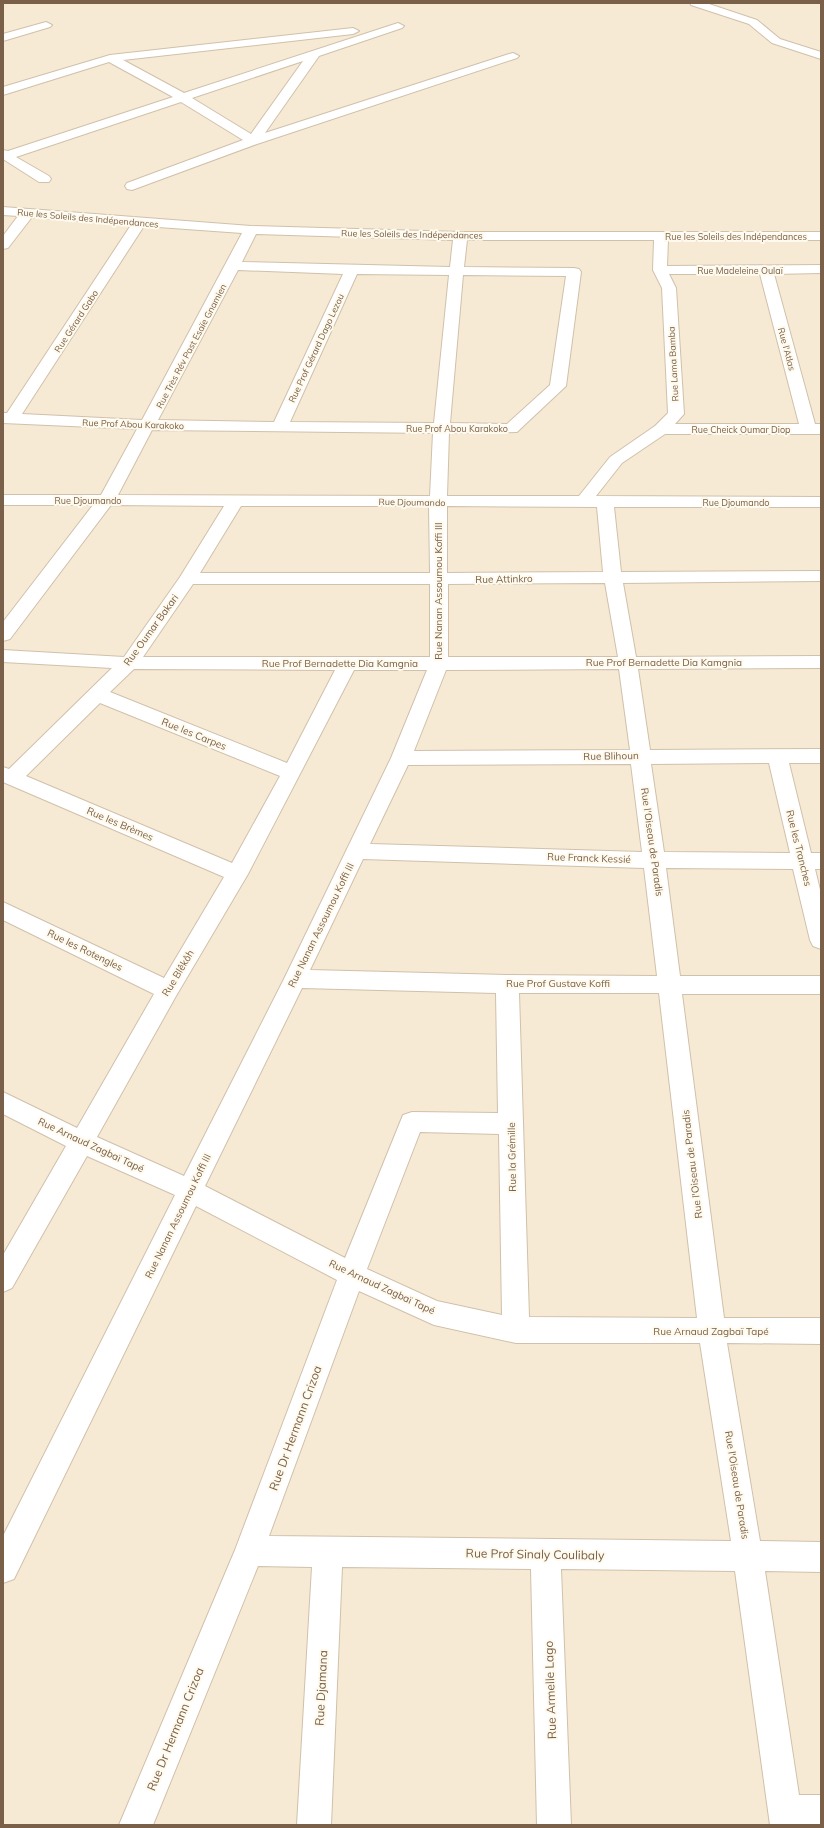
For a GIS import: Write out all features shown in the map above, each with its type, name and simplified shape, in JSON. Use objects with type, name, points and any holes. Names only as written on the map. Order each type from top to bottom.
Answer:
[{"type":"street","points":[[696,3],[753,22],[776,41],[821,56]]},
{"type":"street","points":[[3,38],[46,26]]},
{"type":"street","points":[[3,91],[110,58],[398,26],[4,155]]},
{"type":"street","points":[[253,141],[315,53]]},
{"type":"street","points":[[132,186],[253,141],[513,56]]},
{"type":"street","points":[[110,58],[182,97],[253,141]]},
{"type":"street","points":[[4,155],[44,179]]},
{"type":"street","name":"Rue les Soleils des Indépendances","points":[[3,211],[139,223],[251,230],[460,236],[821,236]]},
{"type":"street","points":[[3,245],[28,213]]},
{"type":"street","name":"Rue Gérard Gabo","points":[[8,418],[139,223]]},
{"type":"street","name":"Rue Très Rév Past Esaïe Gnamien","points":[[3,635],[107,499],[148,425],[251,230]]},
{"type":"street","name":"Rue Nanan Assoumou Koffi III","points":[[3,1568],[295,979],[401,758],[439,663],[438,502],[441,429],[458,271],[460,236]]},
{"type":"street","name":"Rue Lama Bamba","points":[[594,502],[616,460],[662,429],[676,414],[669,288],[660,270],[661,236]]},
{"type":"street","name":"Rue Prof Abou Karakoko","points":[[8,418],[148,425],[511,429],[558,386],[574,272],[352,270],[233,266]]},
{"type":"street","name":"Rue Madeleine Oulaï","points":[[660,270],[766,270],[821,268]]},
{"type":"street","name":"Rue Prof Gérard Dago Lezou","points":[[280,427],[352,270]]},
{"type":"street","name":"Rue l'Atlas","points":[[766,270],[814,429]]},
{"type":"street","name":"Rue Cheick Oumar Diop","points":[[662,429],[814,429]]},
{"type":"street","name":"Rue Djoumando","points":[[3,500],[107,499],[438,502],[821,502]]},
{"type":"street","name":"Rue Oumar Bakari","points":[[8,776],[129,663],[188,578],[236,500]]},
{"type":"street","name":"Rue l'Oiseau de Paradis","points":[[594,502],[613,578],[628,662],[670,983],[712,1332],[748,1556],[786,1818]]},
{"type":"street","name":"Rue Attinkro","points":[[188,578],[439,579],[821,576]]},
{"type":"street","name":"Rue Prof Bernadette Dia Kamgnia","points":[[3,656],[129,663],[348,664],[821,662]]},
{"type":"street","name":"Rue Blêkôh","points":[[3,1280],[168,990],[237,874],[292,773],[348,664]]},
{"type":"street","name":"Rue les Carpes","points":[[96,694],[292,773]]},
{"type":"street","name":"Rue les Tranches","points":[[777,756],[812,861],[821,940]]},
{"type":"street","name":"Rue Blihoun","points":[[401,758],[821,756]]},
{"type":"street","name":"Rue les Brèmes","points":[[8,776],[237,874]]},
{"type":"street","name":"Rue Franck Kessié","points":[[356,851],[654,860],[812,861]]},
{"type":"street","name":"Rue les Rotengles","points":[[3,910],[168,990]]},
{"type":"street","name":"Rue Prof Gustave Koffi","points":[[295,979],[507,984],[670,983],[821,985]]},
{"type":"street","name":"Rue la Grémille","points":[[507,984],[516,1330]]},
{"type":"street","name":"Rue Arnaud Zagbaï Tapé","points":[[3,1102],[82,1142],[191,1191],[352,1275],[434,1313],[516,1330],[712,1332],[821,1331]]},
{"type":"street","name":"Rue Dr Hermann Crizoa","points":[[136,1825],[249,1551],[352,1275],[412,1122],[511,1124]]},
{"type":"street","name":"Rue Prof Sinaly Coulibaly","points":[[249,1551],[821,1557]]},
{"type":"street","name":"Rue Djamana","points":[[314,1825],[328,1551]]},
{"type":"street","name":"Rue Armelle Lago","points":[[546,1554],[554,1825]]},
{"type":"street","points":[[786,1818],[821,1811]]},
{"type":"shaded area","points":[[3,3],[821,3],[821,1825],[3,1825]]}]
